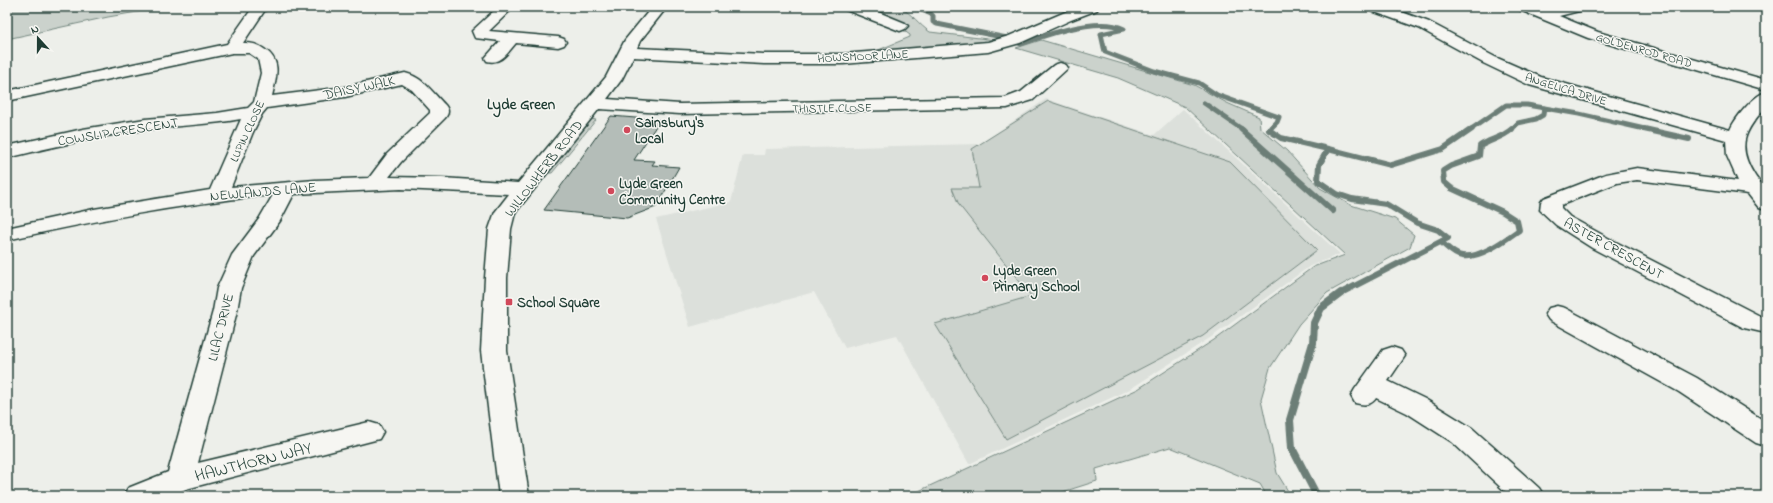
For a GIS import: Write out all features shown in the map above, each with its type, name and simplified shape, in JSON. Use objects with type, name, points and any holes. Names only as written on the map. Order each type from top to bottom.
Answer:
[{"type":"street","points":[[7,96],[232,48],[260,7]]},
{"type":"street","points":[[507,7],[480,31],[480,35],[511,39],[558,42]]},
{"type":"street","name":"WILLOWHERB ROAD","points":[[514,496],[494,351],[500,229],[505,212],[614,79],[626,52],[660,7]]},
{"type":"street","points":[[851,7],[900,26]]},
{"type":"street","name":"HOWSMOOR LANE","points":[[626,52],[764,59],[843,59],[988,48],[1013,41],[1052,22],[1092,7]]},
{"type":"street","name":"ANGELICA DRIVE","points":[[1379,9],[1401,7]]},
{"type":"street","name":"GOLDENROD ROAD","points":[[1525,7],[1593,35],[1766,85]]},
{"type":"street","points":[[1544,15],[1578,7]]},
{"type":"street","name":"ANGELICA DRIVE","points":[[1379,9],[1424,24],[1489,60],[1535,81],[1736,137]]},
{"type":"street","points":[[493,58],[511,39]]},
{"type":"street","name":"LUPIN CLOSE","points":[[218,194],[258,107],[269,73],[266,57],[252,48],[232,48]]},
{"type":"street","name":"THISTLE CLOSE","points":[[593,104],[680,109],[1007,103],[1027,96],[1060,68]]},
{"type":"street","name":"DAISY WALK","points":[[258,107],[344,92],[404,78],[418,86],[439,109],[439,114],[394,158],[375,183]]},
{"type":"street","points":[[1760,196],[1740,168],[1735,154],[1734,142],[1742,124],[1766,97]]},
{"type":"street","name":"COWSLIP CRESCENT","points":[[7,152],[83,135],[145,124],[218,118],[258,107]]},
{"type":"street","name":"ASTER CRESCENT","points":[[1760,196],[1638,174],[1613,178],[1551,202],[1550,210],[1563,221],[1600,243],[1753,322],[1766,325]]},
{"type":"street","name":"NEWLANDS LANE","points":[[7,234],[131,208],[218,194],[375,183],[460,185],[523,189]]},
{"type":"street","name":"LILAC DRIVE","points":[[180,479],[225,312],[229,288],[243,255],[269,221],[287,188]]},
{"type":"street","points":[[1557,314],[1688,385],[1766,436]]},
{"type":"street","points":[[1392,356],[1368,391],[1416,406],[1462,435],[1529,496]]},
{"type":"street","name":"HAWTHORN WAY","points":[[138,496],[180,479],[369,432]]},
{"type":"shaded area","points":[[7,7],[166,7],[108,17],[7,39]]},
{"type":"shaded area","points":[[859,7],[897,7],[908,13],[930,32],[1004,41],[876,51],[910,37],[910,35],[903,30],[905,26]]},
{"type":"shaded area","points":[[1041,40],[1194,85],[1227,103],[1259,117],[1260,128],[1287,151],[1320,188],[1351,205],[1395,219],[1414,235],[1410,247],[1327,293],[1299,324],[1270,368],[1261,399],[1277,473],[1291,496],[1267,496],[1260,484],[1170,447],[1096,469],[1097,481],[1050,496],[908,496],[1138,389],[1214,340],[1313,267],[1345,255],[1185,107],[1118,78],[1016,48]]},
{"type":"shaded area","name":"Lyde Green Primary School","points":[[1046,99],[1154,135],[1183,109],[1340,254],[1310,266],[1213,336],[1130,389],[969,464],[897,335],[845,348],[814,292],[690,327],[656,219],[731,202],[743,155],[764,155],[765,149],[980,144]]},
{"type":"shaded area","points":[[1048,101],[1230,162],[1317,250],[1203,336],[1006,439],[935,324],[1031,296],[959,205],[952,188],[979,188],[972,149]]},
{"type":"shaded area","points":[[591,119],[596,120],[552,173],[548,173]]},
{"type":"building","name":"Lyde Green Community Centre","points":[[611,116],[660,120],[634,160],[655,161],[652,165],[679,167],[656,207],[627,218],[544,210]]},
{"type":"waterway","points":[[915,7],[931,14],[933,16],[933,22],[937,24],[1007,38],[1021,44],[1072,28],[1101,25],[1114,26],[1124,29],[1101,34],[1105,52],[1154,71],[1199,83],[1217,95],[1279,117],[1277,122],[1269,130],[1281,138],[1328,149]]},
{"type":"waterway","points":[[1204,103],[1243,130]]},
{"type":"waterway","points":[[1470,130],[1506,105],[1527,105],[1579,114],[1649,130]]},
{"type":"waterway","points":[[1512,129],[1518,123],[1536,119],[1543,115],[1544,108]]},
{"type":"waterway","points":[[1241,129],[1333,211]]},
{"type":"waterway","points":[[1328,149],[1391,165],[1443,149],[1472,129]]},
{"type":"waterway","points":[[1441,242],[1456,254],[1462,256],[1477,255],[1492,248],[1519,230],[1517,221],[1503,212],[1451,188],[1444,182],[1443,171],[1451,166],[1479,156],[1480,146],[1512,129]]},
{"type":"waterway","points":[[1644,129],[1689,139]]},
{"type":"waterway","points":[[1328,149],[1319,165],[1318,181],[1337,194],[1352,199],[1386,204],[1417,223],[1438,230],[1448,238],[1339,294]]},
{"type":"waterway","points":[[1317,496],[1292,448],[1290,420],[1313,343],[1314,323],[1321,308],[1341,293]]},
{"type":"place","name":"Sainsbury's Local","points":[[627,130]]},
{"type":"place","name":"Lyde Green Community Centre","points":[[611,191]]},
{"type":"place","name":"Lyde Green Primary School","points":[[985,278]]},
{"type":"place","name":"School Square","points":[[509,302]]},
{"type":"district","name":"Lyde Green","points":[[521,104]]}]
